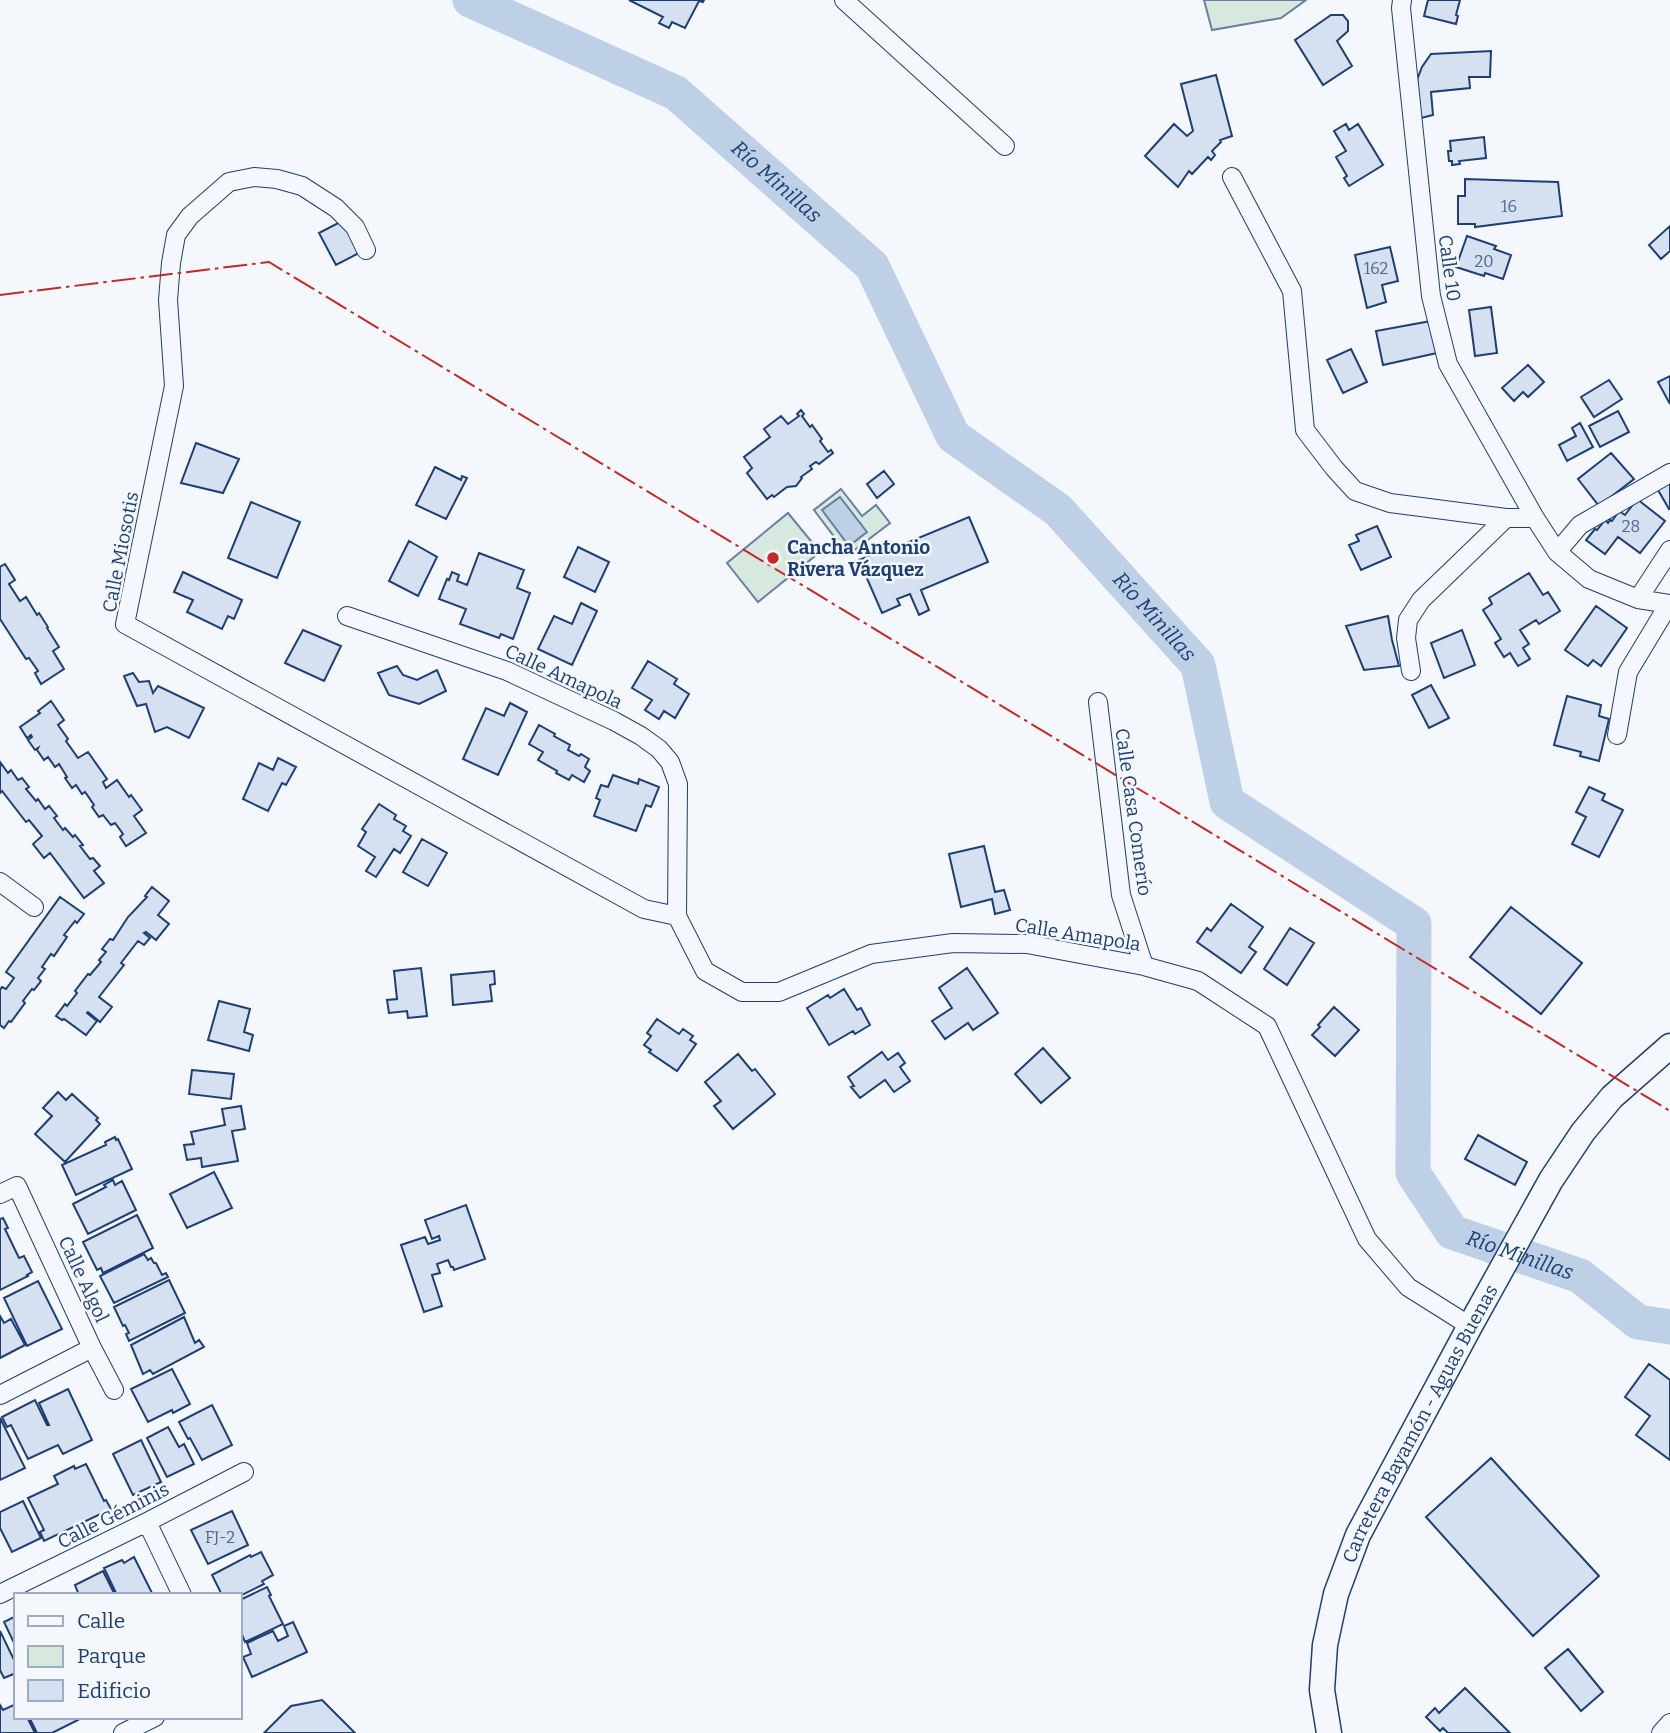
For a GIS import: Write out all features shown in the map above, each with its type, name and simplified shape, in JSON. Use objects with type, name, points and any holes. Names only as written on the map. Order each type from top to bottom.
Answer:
[{"type":"street","points":[[844,0],[1005,146]]},
{"type":"street","name":"Calle 10","points":[[1402,0],[1431,296],[1448,364],[1556,552],[1589,579],[1638,599],[1670,604]]},
{"type":"street","name":"Calle Miosotis","points":[[366,250],[355,226],[336,208],[302,186],[277,178],[254,177],[229,182],[190,216],[177,235],[171,262],[168,300],[174,386],[125,624],[643,909],[677,916]]},
{"type":"street","points":[[1232,177],[1292,291],[1305,430],[1334,468],[1355,491],[1390,503],[1535,518]]},
{"type":"street","points":[[1556,552],[1580,525],[1670,473]]},
{"type":"street","points":[[1411,671],[1406,638],[1408,620],[1421,600],[1506,517]]},
{"type":"street","points":[[1638,599],[1670,551]]},
{"type":"street","points":[[1617,735],[1628,672],[1670,604]]},
{"type":"street","name":"Calle Amapola","points":[[347,615],[507,671],[614,721],[659,749],[670,762],[678,783],[677,916],[705,971],[742,992],[779,992],[871,954],[953,943],[1027,944],[1144,966],[1198,981],[1267,1026],[1367,1239],[1408,1287],[1469,1326]]},
{"type":"street","name":"Calle Casa Comerío","points":[[1098,702],[1121,895],[1144,966]]},
{"type":"street","points":[[0,882],[34,907]]},
{"type":"street","name":"Carretera Bayamón - Aguas Buenas","points":[[1329,1733],[1322,1690],[1325,1645],[1336,1594],[1358,1535],[1469,1326],[1551,1180],[1583,1132],[1612,1097],[1670,1046]]},
{"type":"street","name":"Calle Algol","points":[[0,1194],[17,1186],[114,1390]]},
{"type":"street","points":[[0,1395],[92,1348]]},
{"type":"street","name":"Calle Géminis","points":[[0,1594],[244,1472]]},
{"type":"street","points":[[147,1522],[181,1593]]},
{"type":"street","points":[[123,1733],[151,1719]]},
{"type":"street","points":[[1661,1733],[1670,1723]]},
{"type":"green space","points":[[1204,0],[1306,0],[1281,18],[1212,30]]},
{"type":"green space","points":[[841,489],[862,516],[876,505],[890,523],[848,555],[814,510]]},
{"type":"green space","name":"Cancha Antonio Rivera Vázquez","points":[[788,513],[820,552],[758,602],[727,563]]},
{"type":"water","points":[[840,497],[867,532],[849,546],[822,510]]},
{"type":"building","points":[[629,0],[704,0],[699,1],[685,28],[672,22],[669,28],[659,23],[663,17]]},
{"type":"building","points":[[1428,0],[1460,0],[1456,24],[1424,16]]},
{"type":"building","points":[[1331,15],[1343,15],[1348,21],[1348,31],[1337,41],[1352,66],[1323,85],[1295,40]]},
{"type":"building","points":[[1491,51],[1490,77],[1469,77],[1470,88],[1431,92],[1433,115],[1421,118],[1417,80],[1431,54]]},
{"type":"building","points":[[1216,75],[1232,136],[1220,140],[1212,151],[1215,155],[1211,160],[1208,157],[1192,174],[1189,171],[1178,187],[1145,156],[1174,124],[1187,136],[1193,131],[1181,84]]},
{"type":"building","points":[[1346,124],[1349,130],[1358,124],[1383,165],[1349,186],[1344,178],[1347,176],[1336,157],[1346,151],[1334,131]]},
{"type":"building","points":[[1484,137],[1486,158],[1459,161],[1460,164],[1452,165],[1448,151],[1451,151],[1450,141]]},
{"type":"building","points":[[1465,179],[1558,182],[1562,216],[1475,227],[1475,224],[1458,224],[1458,196],[1465,196]]},
{"type":"building","points":[[342,221],[359,253],[336,265],[319,233]]},
{"type":"building","points":[[1670,226],[1670,251],[1661,259],[1649,245]]},
{"type":"building","points":[[1467,236],[1496,246],[1494,249],[1511,255],[1503,279],[1456,267]]},
{"type":"building","points":[[1390,247],[1398,281],[1382,285],[1386,302],[1367,308],[1355,255]]},
{"type":"building","points":[[1491,307],[1497,353],[1475,356],[1469,310]]},
{"type":"building","points":[[1431,321],[1437,353],[1383,365],[1376,331]]},
{"type":"building","points":[[1351,349],[1367,382],[1343,393],[1327,360]]},
{"type":"building","points":[[1528,365],[1544,382],[1528,397],[1523,392],[1514,401],[1502,388]]},
{"type":"building","points":[[1670,376],[1670,404],[1658,382]]},
{"type":"building","points":[[1609,380],[1622,399],[1594,417],[1581,397]]},
{"type":"building","points":[[801,410],[804,414],[802,416],[810,427],[812,425],[828,452],[831,450],[833,453],[819,464],[816,462],[810,466],[812,469],[801,477],[796,486],[787,487],[767,499],[747,473],[752,468],[744,457],[770,437],[764,429],[781,416],[788,424],[799,416],[797,414]]},
{"type":"building","points":[[1618,411],[1629,432],[1600,447],[1589,426]]},
{"type":"building","points":[[1580,423],[1593,447],[1567,461],[1559,445],[1576,436],[1572,428]]},
{"type":"building","points":[[196,443],[239,459],[223,493],[181,483]]},
{"type":"building","points":[[1611,453],[1634,479],[1599,506],[1578,479]]},
{"type":"building","points":[[435,467],[461,480],[462,476],[467,478],[446,519],[416,505]]},
{"type":"building","points":[[884,471],[894,484],[877,498],[867,484]]},
{"type":"building","points":[[1670,483],[1670,508],[1669,509],[1658,490]]},
{"type":"building","points":[[1637,499],[1665,521],[1640,553],[1618,537],[1605,554],[1586,540],[1605,520],[1608,523],[1612,521],[1619,511],[1625,515]]},
{"type":"building","points":[[251,502],[300,522],[277,578],[228,558]]},
{"type":"building","points":[[969,517],[988,562],[921,590],[929,610],[919,615],[910,594],[897,599],[900,605],[882,613],[859,560]]},
{"type":"building","points":[[1377,526],[1391,557],[1361,570],[1349,545],[1359,541],[1356,535]]},
{"type":"building","points":[[409,541],[437,557],[418,596],[389,581]]},
{"type":"building","points":[[578,547],[609,562],[595,592],[564,577]]},
{"type":"building","points":[[479,553],[524,570],[517,588],[530,593],[513,639],[501,634],[499,638],[460,624],[466,609],[439,599],[452,572],[459,575],[457,581],[467,585]]},
{"type":"building","points":[[5,564],[15,580],[9,584],[20,601],[26,597],[59,647],[53,651],[64,669],[41,684],[35,673],[38,671],[29,658],[26,659],[0,619],[0,567]]},
{"type":"building","points":[[183,572],[242,600],[234,619],[228,616],[222,629],[187,612],[193,600],[174,592]]},
{"type":"building","points":[[1529,573],[1543,595],[1548,592],[1560,611],[1539,624],[1536,620],[1520,630],[1529,644],[1523,648],[1530,659],[1518,666],[1510,653],[1504,657],[1495,643],[1501,639],[1483,610],[1492,604],[1489,598]]},
{"type":"building","points":[[581,603],[597,611],[572,665],[538,649],[554,616],[572,624]]},
{"type":"building","points":[[1596,606],[1627,628],[1601,666],[1593,660],[1588,666],[1565,650]]},
{"type":"building","points":[[1388,616],[1399,666],[1364,670],[1346,626]]},
{"type":"building","points":[[303,630],[341,646],[324,681],[285,663]]},
{"type":"building","points":[[1462,630],[1475,665],[1444,678],[1431,643]]},
{"type":"building","points":[[648,661],[677,679],[674,684],[689,694],[675,718],[664,711],[659,719],[645,710],[652,700],[632,688]]},
{"type":"building","points":[[397,666],[403,675],[417,680],[437,670],[446,691],[419,704],[389,695],[378,673]]},
{"type":"building","points":[[133,673],[139,682],[149,681],[153,693],[158,686],[204,708],[189,738],[167,727],[155,732],[146,704],[137,706],[124,676]]},
{"type":"building","points":[[1431,685],[1449,718],[1429,728],[1412,695]]},
{"type":"building","points":[[1567,696],[1601,705],[1599,716],[1609,719],[1599,761],[1580,756],[1581,752],[1554,745]]},
{"type":"building","points":[[51,701],[64,720],[58,725],[78,758],[88,752],[107,779],[103,782],[106,788],[117,780],[142,810],[134,816],[146,833],[126,846],[120,837],[123,834],[115,823],[111,825],[103,815],[99,817],[85,792],[82,794],[76,785],[72,788],[59,764],[55,767],[48,757],[44,760],[38,748],[35,750],[28,740],[31,735],[27,738],[20,727],[40,713],[38,711]]},
{"type":"building","points":[[510,703],[527,712],[498,775],[463,759],[486,708],[504,716]]},
{"type":"building","points":[[539,725],[570,745],[568,750],[589,759],[585,767],[590,771],[584,782],[572,775],[569,780],[538,760],[543,752],[529,744]]},
{"type":"building","points":[[278,758],[296,767],[286,785],[282,783],[268,811],[243,799],[259,763],[273,770]]},
{"type":"building","points":[[0,762],[8,773],[11,770],[18,780],[22,778],[29,787],[26,789],[36,801],[38,799],[45,809],[49,806],[63,830],[65,828],[73,837],[75,835],[90,859],[93,858],[100,866],[94,871],[104,883],[84,898],[50,853],[44,858],[33,844],[42,836],[29,820],[26,822],[2,791],[0,793]]},
{"type":"building","points":[[613,775],[638,784],[639,779],[659,787],[651,807],[646,805],[636,831],[594,816],[600,800],[596,798],[601,785],[608,787]]},
{"type":"building","points":[[1589,787],[1605,794],[1602,800],[1623,810],[1599,857],[1572,844],[1586,817],[1576,812]]},
{"type":"building","points":[[379,804],[396,815],[394,819],[406,826],[403,831],[411,836],[400,853],[394,849],[376,877],[366,871],[375,857],[358,846],[366,832],[362,829]]},
{"type":"building","points":[[422,839],[447,853],[428,886],[403,872]]},
{"type":"building","points":[[984,846],[995,892],[1004,890],[1010,910],[995,914],[992,899],[961,907],[949,854]]},
{"type":"building","points":[[152,887],[169,901],[158,915],[169,924],[156,940],[144,933],[150,938],[144,945],[138,941],[121,963],[124,965],[99,997],[112,1007],[100,1022],[87,1013],[97,1021],[86,1035],[56,1016],[77,993],[75,991],[88,974],[101,962],[99,960],[106,952],[102,949],[110,939],[113,940]]},
{"type":"building","points":[[60,897],[84,914],[64,935],[67,937],[54,956],[51,954],[42,967],[45,969],[38,978],[41,981],[32,989],[23,1001],[25,1003],[4,1028],[0,1025],[0,990],[2,987],[6,989],[14,978],[6,972]]},
{"type":"building","points":[[1231,904],[1263,927],[1249,947],[1256,952],[1241,973],[1197,942],[1207,928],[1211,931]]},
{"type":"building","points":[[1511,907],[1582,963],[1541,1014],[1470,957]]},
{"type":"building","points":[[1290,928],[1314,943],[1287,985],[1264,969]]},
{"type":"building","points":[[421,968],[427,1016],[408,1018],[407,1011],[389,1013],[387,1000],[397,999],[394,971]]},
{"type":"building","points":[[967,968],[998,1013],[973,1030],[968,1023],[945,1039],[932,1021],[952,1008],[939,988]]},
{"type":"building","points":[[494,971],[495,984],[490,985],[492,1001],[453,1005],[451,975]]},
{"type":"building","points":[[844,989],[857,1010],[861,1008],[870,1025],[829,1045],[807,1008]]},
{"type":"building","points":[[219,1001],[250,1009],[244,1032],[253,1035],[249,1051],[208,1040]]},
{"type":"building","points":[[1334,1007],[1359,1030],[1335,1056],[1312,1035]]},
{"type":"building","points":[[657,1019],[679,1034],[683,1029],[693,1036],[690,1040],[696,1044],[677,1071],[649,1052],[651,1050],[644,1045],[651,1036],[647,1033]]},
{"type":"building","points":[[1043,1048],[1070,1078],[1041,1103],[1015,1074]]},
{"type":"building","points":[[882,1052],[888,1060],[898,1053],[905,1063],[900,1067],[910,1081],[894,1092],[885,1080],[860,1098],[851,1087],[854,1086],[848,1077]]},
{"type":"building","points":[[738,1054],[752,1071],[755,1069],[775,1094],[733,1129],[714,1106],[721,1101],[705,1082]]},
{"type":"building","points":[[192,1070],[234,1074],[231,1099],[189,1094]]},
{"type":"building","points":[[58,1092],[66,1100],[72,1094],[98,1118],[96,1120],[100,1124],[65,1162],[35,1134],[52,1116],[43,1108]]},
{"type":"building","points":[[241,1106],[245,1129],[232,1131],[238,1161],[202,1167],[201,1158],[187,1160],[184,1145],[194,1144],[191,1132],[225,1125],[222,1109]]},
{"type":"building","points":[[1478,1135],[1527,1162],[1515,1185],[1465,1159]]},
{"type":"building","points":[[115,1137],[132,1169],[76,1195],[62,1165],[106,1145],[105,1142]]},
{"type":"building","points":[[214,1172],[232,1208],[187,1228],[170,1194]]},
{"type":"building","points":[[113,1180],[115,1185],[122,1181],[136,1210],[88,1234],[73,1204],[106,1187],[104,1185]]},
{"type":"building","points":[[466,1205],[485,1259],[454,1270],[448,1260],[437,1264],[440,1273],[432,1275],[442,1306],[424,1312],[401,1245],[425,1237],[428,1244],[440,1240],[439,1236],[432,1239],[425,1220]]},
{"type":"building","points":[[137,1215],[153,1248],[103,1273],[101,1268],[97,1270],[83,1242]]},
{"type":"building","points":[[3,1218],[8,1228],[5,1229],[19,1258],[24,1256],[32,1272],[0,1290],[0,1219]]},
{"type":"building","points":[[144,1254],[148,1260],[151,1258],[156,1263],[162,1275],[166,1273],[168,1277],[114,1303],[100,1276]]},
{"type":"building","points":[[169,1280],[185,1313],[129,1341],[126,1334],[129,1333],[114,1307]]},
{"type":"building","points":[[38,1281],[62,1329],[27,1346],[4,1298]]},
{"type":"building","points":[[0,1316],[4,1323],[11,1319],[25,1345],[0,1358]]},
{"type":"building","points":[[184,1317],[195,1343],[199,1340],[204,1347],[153,1374],[150,1370],[143,1374],[131,1345]]},
{"type":"building","points":[[1649,1364],[1670,1380],[1670,1460],[1636,1435],[1650,1416],[1625,1397]]},
{"type":"building","points":[[172,1369],[190,1404],[148,1422],[131,1389]]},
{"type":"building","points":[[68,1389],[92,1440],[63,1454],[58,1445],[28,1459],[11,1425],[7,1427],[2,1417],[35,1400],[49,1425],[39,1403]]},
{"type":"building","points":[[212,1405],[232,1445],[202,1460],[179,1422]]},
{"type":"building","points":[[0,1418],[25,1468],[0,1480]]},
{"type":"building","points":[[168,1427],[179,1447],[184,1444],[194,1464],[167,1477],[147,1438]]},
{"type":"building","points":[[141,1440],[161,1482],[133,1495],[113,1454]]},
{"type":"building","points":[[1491,1458],[1599,1576],[1533,1636],[1426,1517]]},
{"type":"building","points":[[86,1464],[104,1501],[106,1500],[111,1509],[44,1541],[40,1532],[44,1530],[28,1498],[58,1484],[54,1476],[74,1466],[75,1469]]},
{"type":"building","points":[[23,1501],[41,1538],[12,1552],[0,1528],[0,1512]]},
{"type":"building","points":[[232,1511],[248,1545],[208,1564],[191,1530]]},
{"type":"building","points":[[261,1552],[273,1575],[262,1581],[264,1584],[242,1595],[221,1593],[212,1575],[250,1555],[251,1557]]},
{"type":"building","points":[[134,1557],[152,1593],[116,1593],[104,1568],[122,1560],[124,1563]]},
{"type":"building","points":[[103,1571],[114,1593],[78,1593],[75,1585]]},
{"type":"building","points":[[267,1587],[283,1624],[245,1642],[242,1635],[242,1599]]},
{"type":"building","points":[[14,1617],[14,1643],[4,1622]]},
{"type":"building","points":[[293,1622],[307,1652],[252,1677],[243,1657],[251,1654],[247,1643],[273,1631],[278,1641],[288,1636],[284,1626]]},
{"type":"building","points":[[0,1631],[14,1660],[14,1674],[4,1678],[0,1670]]},
{"type":"building","points":[[1568,1649],[1603,1692],[1581,1711],[1545,1668]]},
{"type":"building","points":[[1465,1688],[1510,1733],[1448,1733],[1443,1728],[1440,1731],[1426,1717],[1435,1708],[1439,1713]]},
{"type":"building","points":[[322,1700],[355,1733],[264,1733],[291,1706]]},
{"type":"building","points":[[0,1705],[3,1710],[14,1705],[14,1719],[28,1719],[35,1733],[0,1733]]},
{"type":"building","points":[[30,1719],[78,1720],[52,1733],[37,1733]]},
{"type":"waterway","name":"Río Minillas","points":[[470,0],[676,93],[872,266],[953,436],[1058,510],[1198,665],[1227,802],[1414,924],[1413,1173],[1452,1232],[1580,1276],[1638,1322],[1670,1327]]},
{"type":"power","points":[[0,295],[269,262],[1670,1111]]},
{"type":"place","name":"Cancha Antonio Rivera Vázquez","points":[[773,558]]}]
